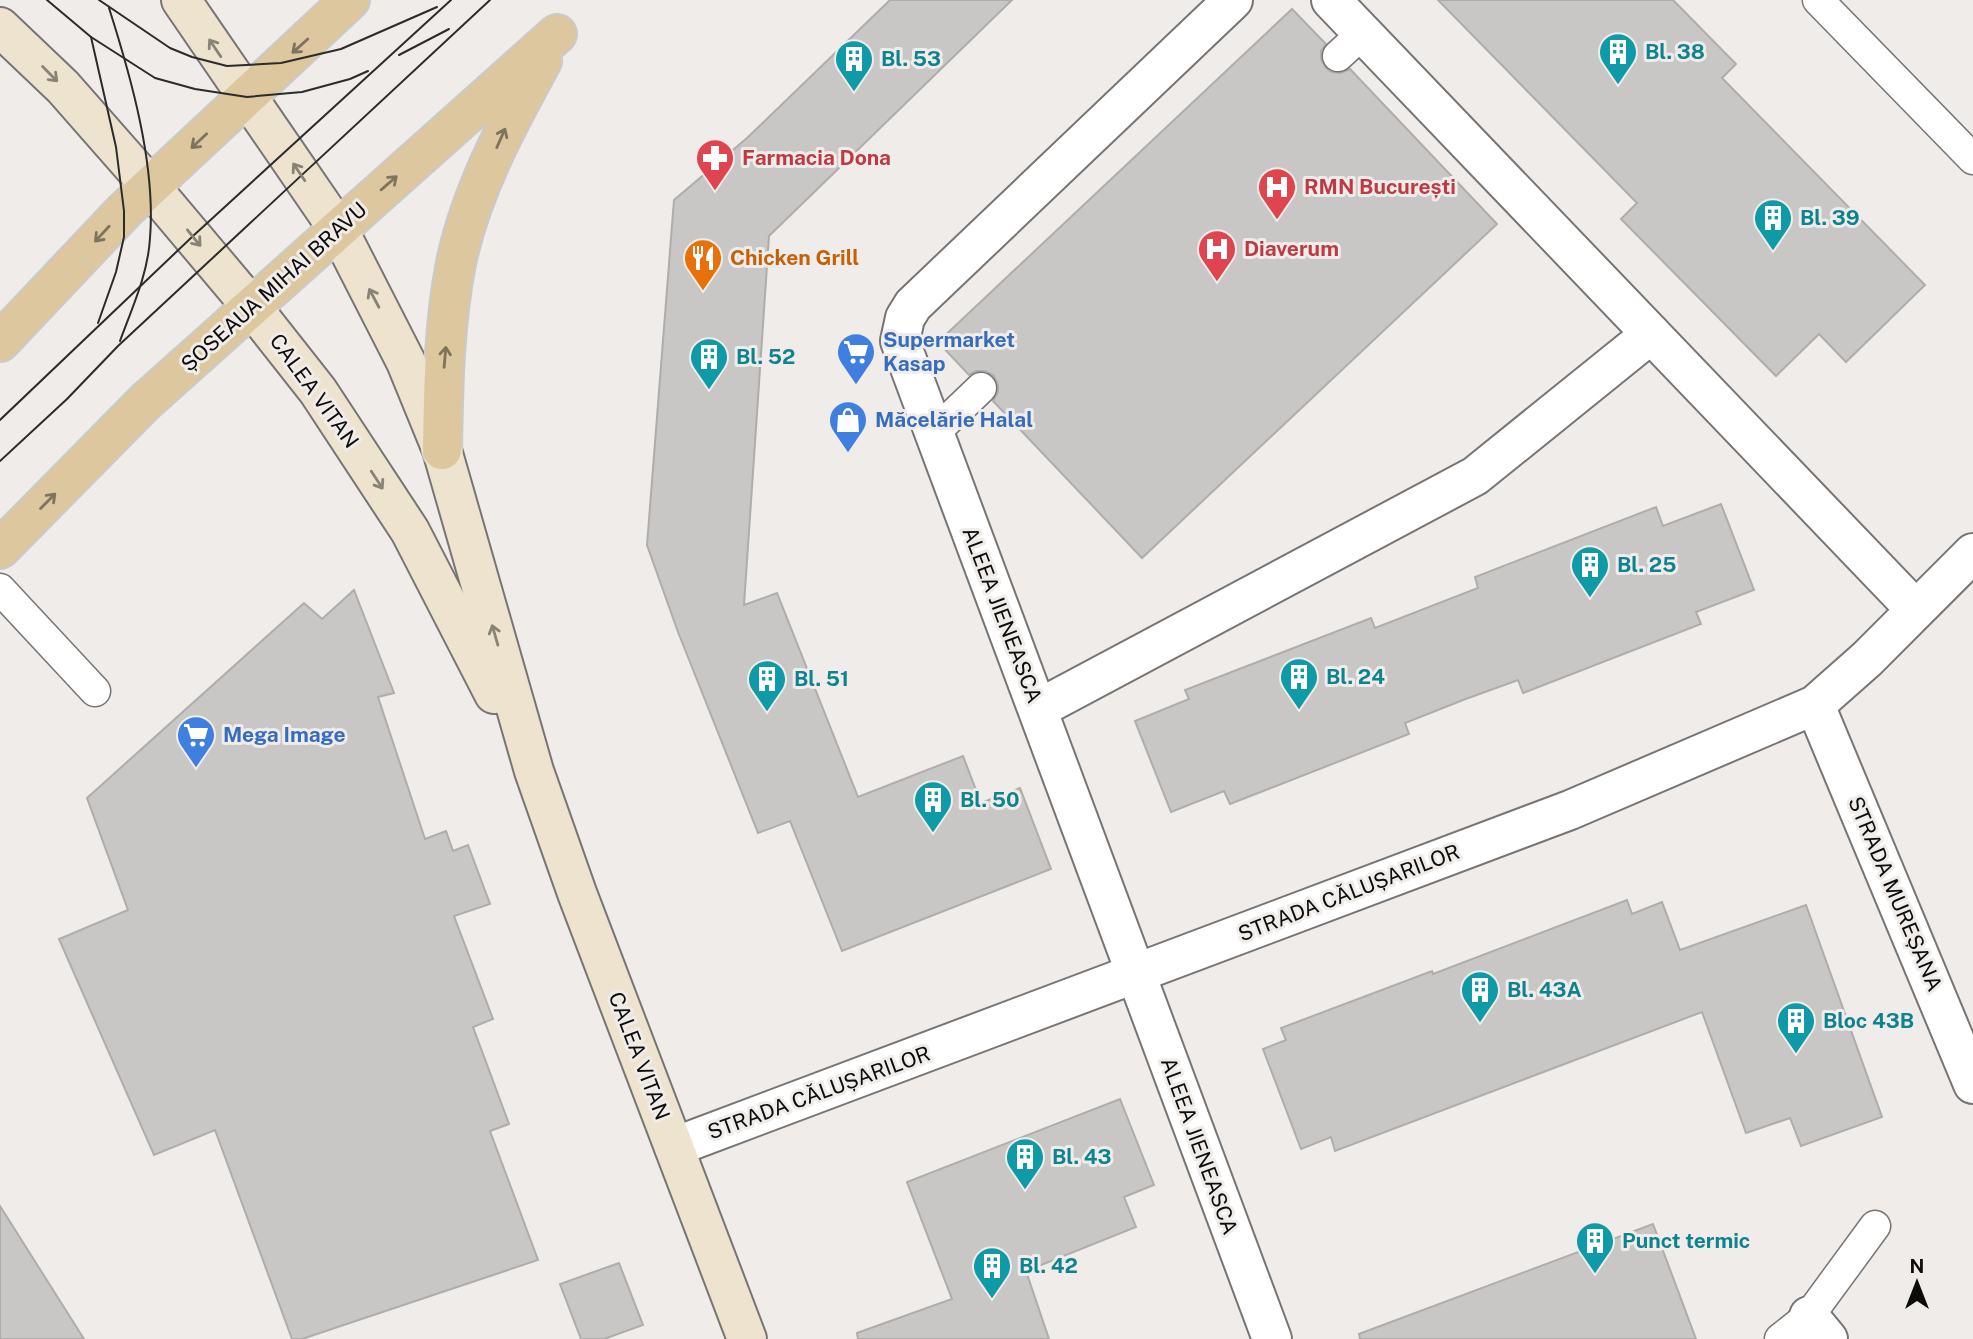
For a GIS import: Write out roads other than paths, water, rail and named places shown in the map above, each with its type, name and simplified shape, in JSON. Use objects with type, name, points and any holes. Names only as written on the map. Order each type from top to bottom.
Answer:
[{"type":"main road","name":"CALEA VITAN","points":[[181,0],[338,229],[395,338],[442,450],[534,771],[747,1339]]},
{"type":"main road","points":[[0,342],[150,186],[350,0]]},
{"type":"main road","name":"CALEA VITAN","points":[[0,27],[63,87],[150,186],[318,391],[410,531],[534,771]]},
{"type":"main road","name":"ȘOSEAUA MIHAI BRAVU","points":[[0,549],[145,402],[557,34],[506,126],[476,196],[456,262],[443,381],[442,450]]},
{"type":"street","name":"ALEEA JIENEASCA","points":[[1233,0],[913,305],[905,318],[900,341],[1272,1339]]},
{"type":"street","points":[[1331,0],[1350,45],[1651,334],[1915,609]]},
{"type":"street","points":[[1038,709],[1475,476],[1651,334]]},
{"type":"street","name":"STRADA CĂLUȘARILOR","points":[[674,1147],[1570,810],[1815,705],[1867,659],[1973,553]]},
{"type":"street","name":"STRADA MUREȘANA","points":[[1815,705],[1973,1084]]},
{"type":"lane","points":[[1818,0],[1973,159]]},
{"type":"lane","points":[[934,433],[981,388]]},
{"type":"lane","points":[[0,589],[95,691]]},
{"type":"lane","points":[[1806,1331],[1875,1226]]},
{"type":"tram line","points":[[47,0],[91,37],[155,78],[195,89],[247,97],[302,92],[350,79],[368,71]]},
{"type":"tram line","points":[[99,0],[170,48],[227,66],[281,63],[341,49],[437,7]]},
{"type":"tram line","points":[[0,420],[193,236],[451,0]]},
{"type":"tram line","points":[[0,461],[67,399],[118,346],[490,0]]},
{"type":"tram line","points":[[109,8],[140,122],[151,210],[146,265],[120,341]]},
{"type":"tram line","points":[[399,55],[449,29]]},
{"type":"tram line","points":[[91,37],[116,147],[124,211],[124,237],[116,272],[98,323]]},
{"type":"place","name":"Bl. 38","points":[[1618,86]]},
{"type":"place","name":"Bl. 53","points":[[854,93]]},
{"type":"place","name":"Farmacia Dona","points":[[715,192]]},
{"type":"place","name":"RMN București","points":[[1277,221]]},
{"type":"place","name":"Bl. 39","points":[[1773,252]]},
{"type":"place","name":"Diaverum","points":[[1217,283]]},
{"type":"place","name":"Chicken Grill","points":[[703,292]]},
{"type":"place","name":"Supermarket Kasap","points":[[856,386]]},
{"type":"place","name":"Bl. 52","points":[[709,391]]},
{"type":"place","name":"Măcelărie Halal","points":[[848,454]]},
{"type":"place","name":"Bl. 25","points":[[1590,599]]},
{"type":"place","name":"Bl. 24","points":[[1299,711]]},
{"type":"place","name":"Bl. 51","points":[[767,713]]},
{"type":"place","name":"Mega Image","points":[[196,769]]},
{"type":"place","name":"Bl. 50","points":[[933,834]]},
{"type":"place","name":"Bl. 43A","points":[[1480,1024]]},
{"type":"place","name":"Bloc 43B","points":[[1796,1055]]},
{"type":"place","name":"Bl. 43","points":[[1025,1191]]},
{"type":"place","name":"Punct termic","points":[[1595,1275]]},
{"type":"place","name":"Bl. 42","points":[[992,1300]]}]
